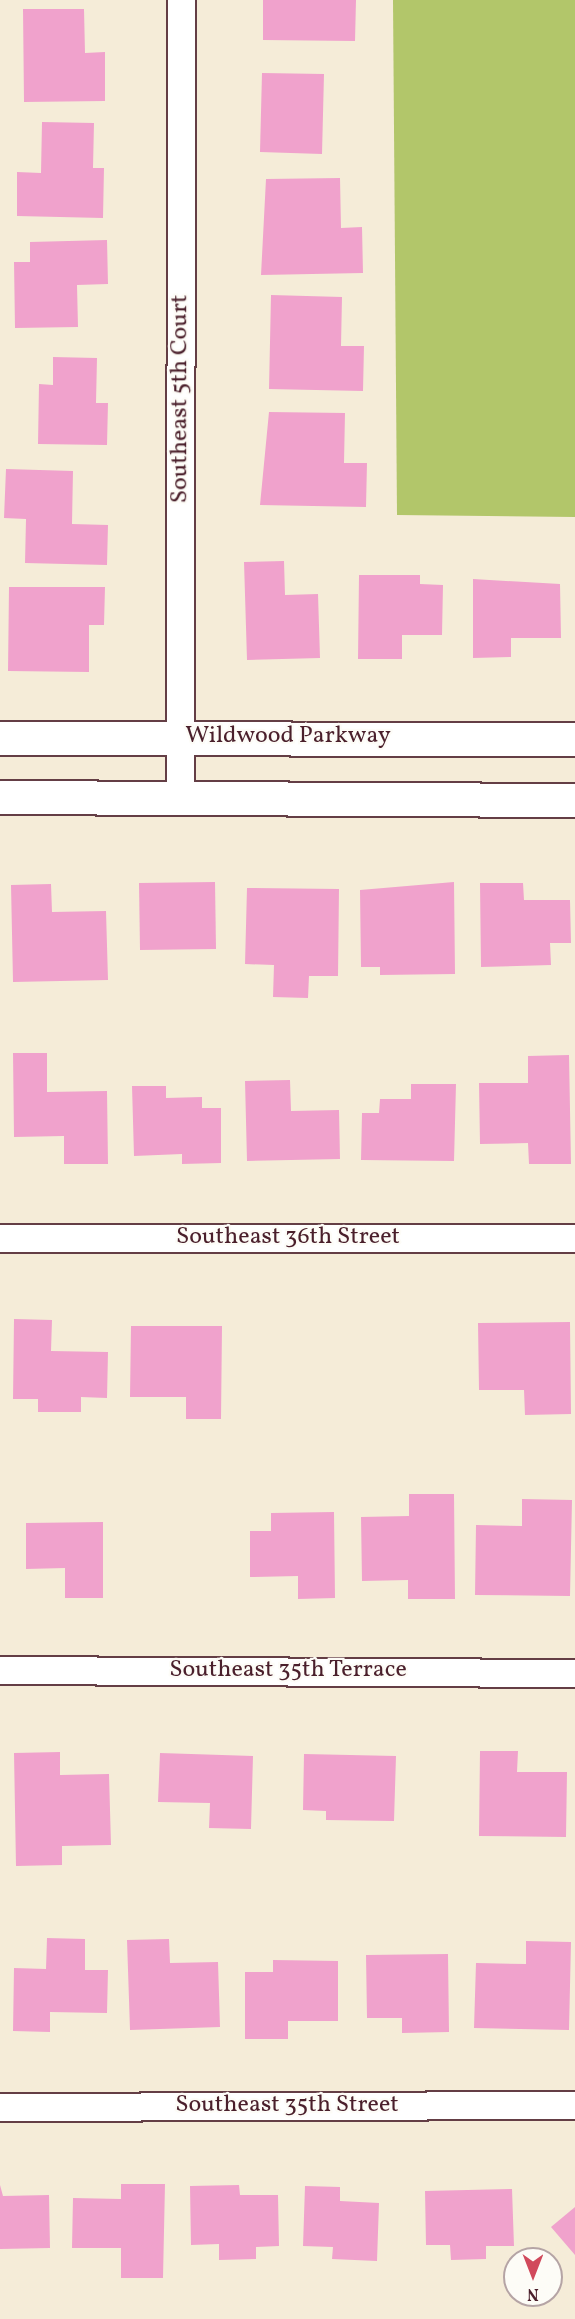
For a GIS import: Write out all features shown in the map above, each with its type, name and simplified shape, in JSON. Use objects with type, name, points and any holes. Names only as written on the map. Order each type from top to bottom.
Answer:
[{"type":"street","name":"Southeast 5th Court","points":[[180,798],[181,0]]},
{"type":"street","name":"Wildwood Parkway","points":[[0,738],[181,736],[575,739]]},
{"type":"street","points":[[0,797],[575,800]]},
{"type":"street","name":"Southeast 36th Street","points":[[0,1238],[575,1238]]},
{"type":"street","name":"Southeast 35th Terrace","points":[[0,1670],[575,1672]]},
{"type":"street","name":"Southeast 35th Street","points":[[0,2107],[575,2105]]},
{"type":"green space","points":[[393,0],[575,0],[575,517],[397,515]]},
{"type":"building","points":[[263,0],[356,0],[355,41],[263,40]]},
{"type":"building","points":[[23,9],[84,9],[85,53],[105,52],[105,101],[24,102]]},
{"type":"building","points":[[262,73],[324,74],[322,154],[260,152]]},
{"type":"building","points":[[42,122],[94,123],[93,168],[104,168],[103,218],[17,216],[17,172],[41,173]]},
{"type":"building","points":[[340,178],[341,228],[362,227],[363,273],[261,275],[266,179]]},
{"type":"building","points":[[107,240],[108,284],[77,285],[78,327],[15,328],[14,262],[30,262],[30,242]]},
{"type":"building","points":[[271,295],[342,297],[341,346],[364,346],[363,391],[269,389]]},
{"type":"building","points":[[53,357],[97,358],[96,403],[108,403],[107,445],[38,444],[39,384],[53,385]]},
{"type":"building","points":[[269,412],[345,413],[344,463],[367,463],[366,507],[260,505]]},
{"type":"building","points":[[6,469],[73,471],[72,524],[108,525],[107,565],[25,563],[26,519],[4,518]]},
{"type":"building","points":[[284,561],[285,595],[318,594],[320,658],[247,660],[244,562]]},
{"type":"building","points":[[359,575],[420,575],[420,584],[443,585],[442,635],[402,635],[402,659],[358,659]]},
{"type":"building","points":[[473,579],[560,584],[561,638],[511,638],[511,657],[473,658]]},
{"type":"building","points":[[9,587],[105,587],[104,625],[89,625],[89,672],[8,671]]},
{"type":"building","points":[[215,882],[216,949],[140,950],[139,883]]},
{"type":"building","points":[[454,882],[455,974],[380,975],[380,967],[361,967],[360,890]]},
{"type":"building","points":[[480,883],[523,883],[524,900],[570,900],[571,943],[550,943],[551,965],[481,967]]},
{"type":"building","points":[[51,884],[52,912],[106,911],[108,980],[13,982],[11,885]]},
{"type":"building","points":[[247,888],[339,889],[338,976],[309,976],[308,998],[273,997],[274,965],[245,964]]},
{"type":"building","points":[[13,1053],[47,1053],[47,1092],[107,1091],[108,1164],[64,1164],[64,1136],[14,1137]]},
{"type":"building","points":[[569,1055],[571,1164],[529,1164],[528,1143],[480,1144],[479,1083],[528,1083],[528,1056]]},
{"type":"building","points":[[290,1080],[291,1111],[339,1110],[340,1159],[247,1161],[245,1081]]},
{"type":"building","points":[[411,1084],[456,1084],[454,1161],[361,1160],[362,1113],[379,1113],[380,1099],[411,1099]]},
{"type":"building","points":[[132,1086],[166,1086],[166,1098],[202,1097],[202,1108],[221,1108],[221,1163],[182,1164],[182,1154],[134,1156]]},
{"type":"building","points":[[14,1319],[52,1320],[51,1351],[108,1352],[107,1398],[81,1397],[81,1412],[38,1412],[38,1399],[13,1399]]},
{"type":"building","points":[[570,1322],[571,1414],[525,1415],[524,1390],[479,1390],[478,1323]]},
{"type":"building","points":[[131,1326],[222,1326],[221,1419],[186,1419],[186,1397],[130,1397]]},
{"type":"building","points":[[409,1494],[454,1494],[455,1599],[408,1599],[408,1580],[362,1581],[361,1517],[409,1516]]},
{"type":"building","points":[[522,1499],[572,1500],[570,1596],[475,1595],[476,1525],[522,1526]]},
{"type":"building","points":[[334,1512],[335,1598],[298,1599],[298,1576],[250,1577],[250,1531],[271,1531],[271,1513]]},
{"type":"building","points":[[103,1522],[103,1598],[65,1598],[65,1568],[26,1569],[26,1523]]},
{"type":"building","points":[[480,1751],[518,1751],[517,1772],[567,1772],[566,1837],[479,1836]]},
{"type":"building","points":[[60,1752],[60,1775],[109,1774],[111,1845],[62,1846],[62,1865],[16,1866],[14,1753]]},
{"type":"building","points":[[160,1753],[253,1756],[251,1829],[209,1828],[210,1803],[158,1802]]},
{"type":"building","points":[[304,1754],[396,1756],[394,1821],[326,1820],[326,1811],[303,1810]]},
{"type":"building","points":[[47,1938],[85,1939],[85,1970],[108,1970],[107,2013],[50,2012],[50,2032],[13,2031],[14,1968],[46,1969]]},
{"type":"building","points":[[169,1939],[170,1963],[218,1962],[220,2027],[130,2030],[127,1940]]},
{"type":"building","points":[[526,1941],[571,1942],[569,2030],[474,2028],[476,1963],[526,1964]]},
{"type":"building","points":[[448,1954],[449,2032],[402,2033],[402,2018],[367,2018],[366,1955]]},
{"type":"building","points":[[273,1960],[338,1961],[338,2021],[288,2021],[288,2039],[245,2039],[245,1972],[273,1972]]},
{"type":"building","points":[[121,2184],[165,2184],[163,2278],[121,2278],[121,2248],[72,2248],[73,2198],[121,2199]]},
{"type":"building","points":[[0,2185],[3,2196],[49,2195],[50,2248],[0,2249]]},
{"type":"building","points":[[239,2185],[240,2195],[278,2195],[279,2246],[256,2247],[256,2259],[219,2260],[219,2244],[191,2245],[190,2186]]},
{"type":"building","points":[[305,2186],[340,2187],[340,2201],[379,2203],[377,2261],[332,2259],[333,2247],[303,2246]]},
{"type":"building","points":[[512,2189],[514,2246],[486,2246],[486,2259],[451,2260],[450,2245],[426,2245],[425,2191]]},
{"type":"building","points":[[575,2207],[575,2255],[551,2227]]}]
